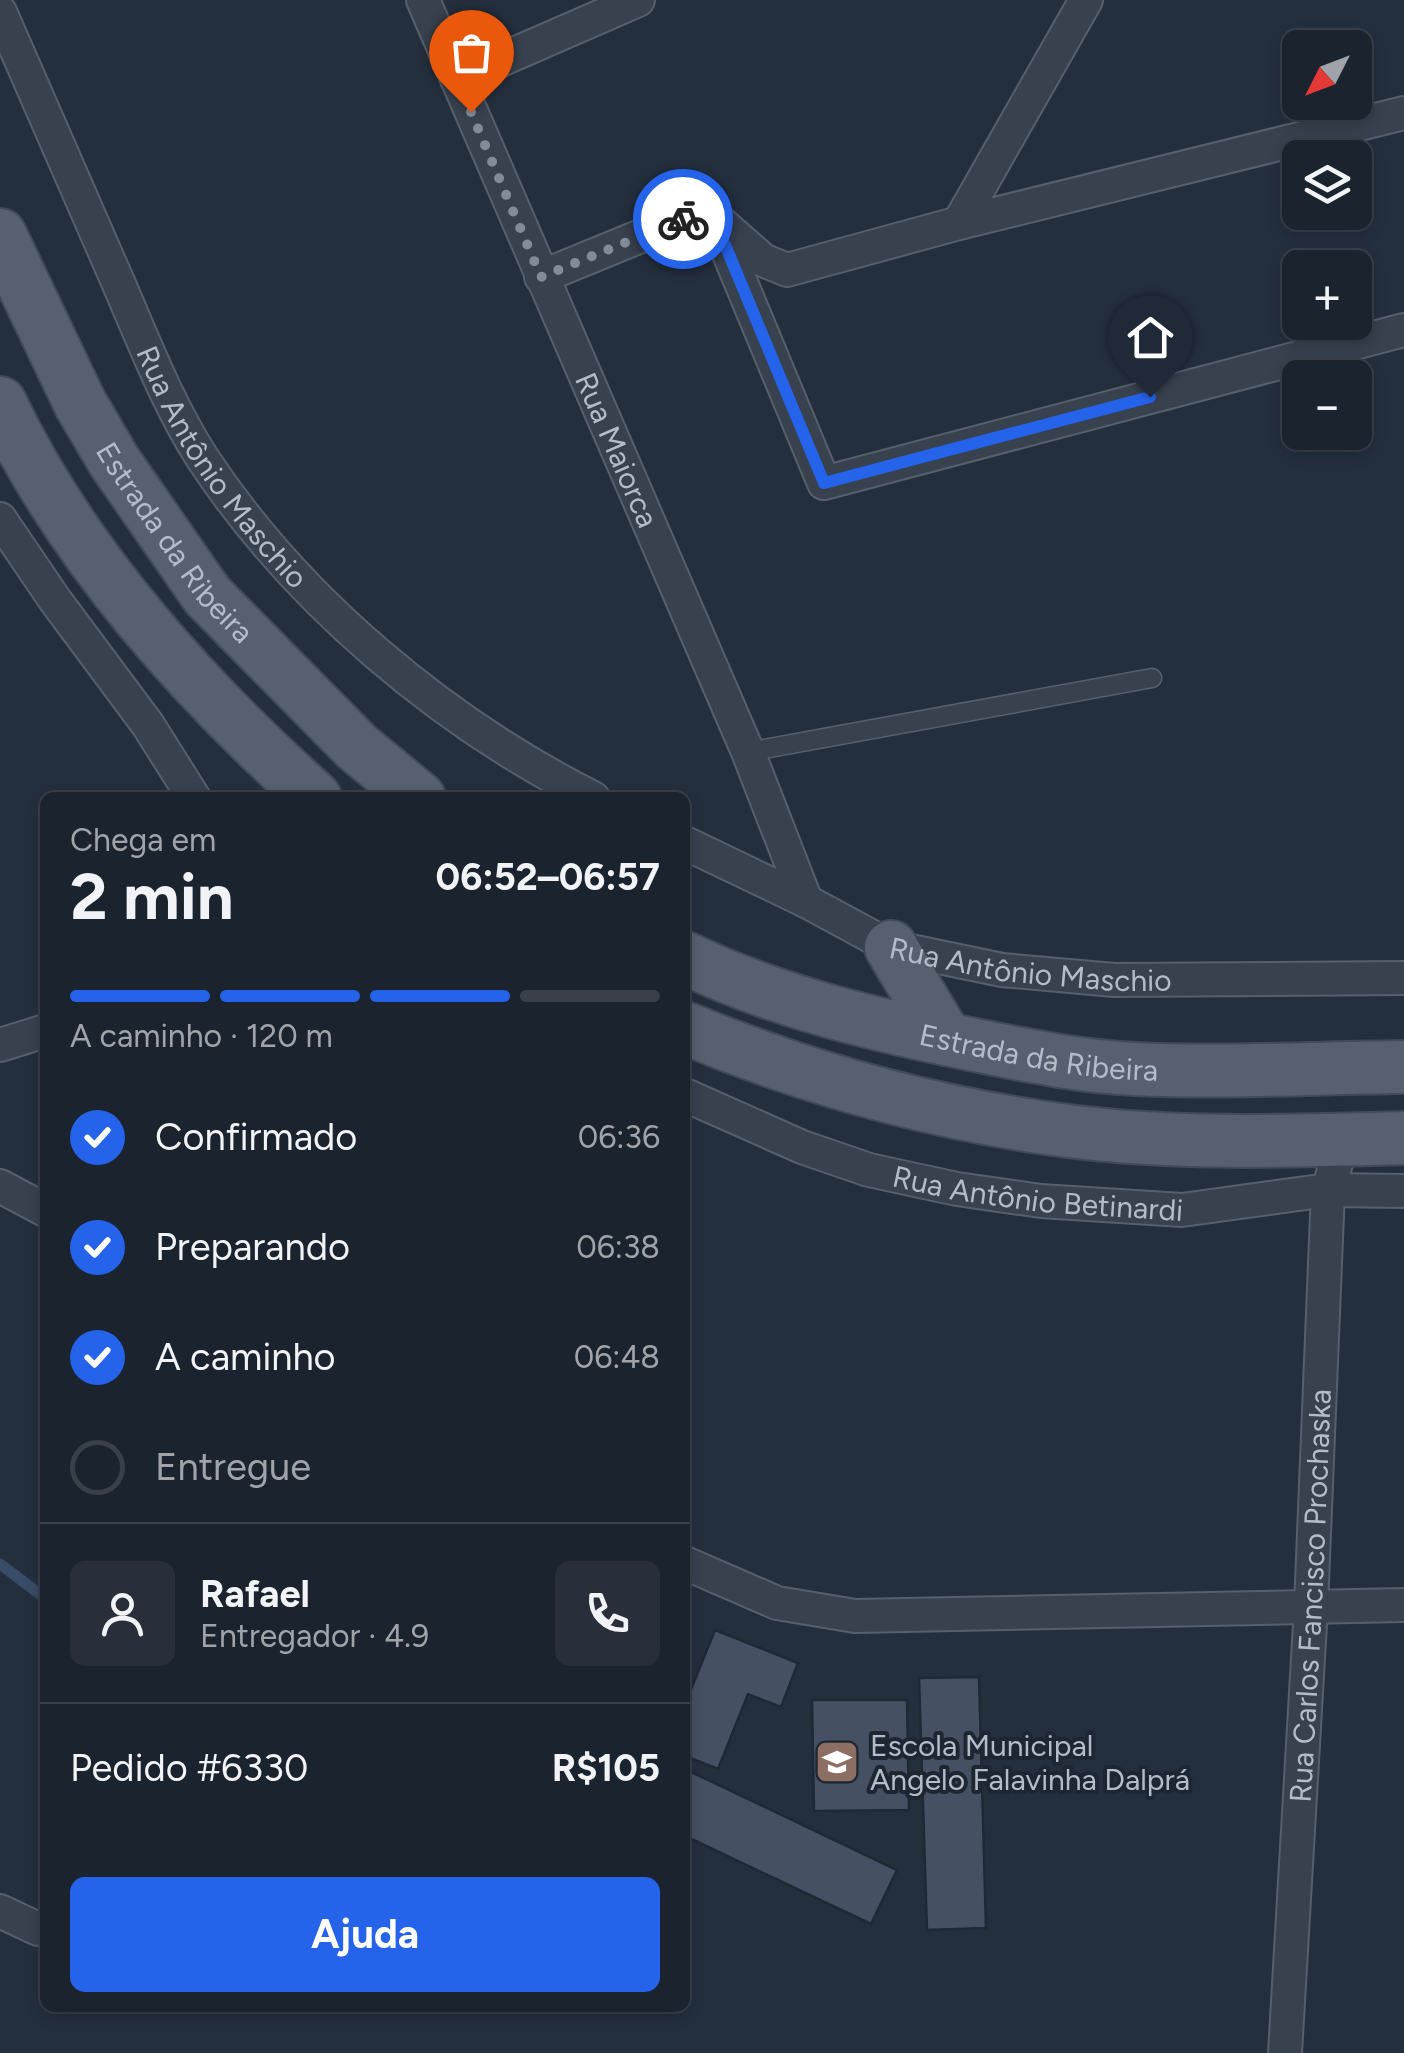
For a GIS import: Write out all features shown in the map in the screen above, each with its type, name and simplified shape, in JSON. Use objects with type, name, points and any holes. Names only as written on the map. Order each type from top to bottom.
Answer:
[{"type":"main road","name":"Estrada da Ribeira","points":[[0,235],[80,403],[114,461],[207,595],[357,747],[412,792]]},
{"type":"main road","points":[[0,403],[50,494],[101,566],[269,777],[302,792]]},
{"type":"main road","points":[[892,947],[946,1039]]},
{"type":"main road","name":"Estrada da Ribeira","points":[[690,960],[856,1018],[1058,1061],[1133,1069],[1404,1067]]},
{"type":"main road","points":[[690,1030],[869,1093],[961,1114],[1071,1131],[1188,1138],[1404,1138]]},
{"type":"street","name":"Rua Maiorca","points":[[423,0],[748,752],[806,901]]},
{"type":"street","points":[[457,79],[638,0]]},
{"type":"street","points":[[958,223],[1086,0]]},
{"type":"street","name":"Rua Antônio Maschio","points":[[0,12],[162,384],[201,456],[248,525],[368,644],[453,715],[582,792]]},
{"type":"street","points":[[541,277],[697,213],[713,216],[763,260],[787,270],[958,223],[1404,112]]},
{"type":"street","points":[[713,216],[824,483],[1404,330]]},
{"type":"street","points":[[0,518],[148,725],[190,792]]},
{"type":"street","name":"Rua Antônio Maschio","points":[[690,845],[892,947],[1002,970],[1114,980],[1404,978]]},
{"type":"street","points":[[0,1044],[40,1032]]},
{"type":"street","name":"Rua Antônio Betinardi","points":[[690,1097],[802,1147],[869,1170],[957,1190],[1041,1201],[1182,1210],[1328,1190],[1404,1191]]},
{"type":"street","name":"Rua Carlos Fancisco Prochaska","points":[[1285,2053],[1311,1606],[1328,1190],[1344,1140]]},
{"type":"street","points":[[0,1186],[40,1207]]},
{"type":"street","points":[[690,1564],[777,1603],[855,1616],[1404,1605]]},
{"type":"street","points":[[0,1911],[38,1928]]},
{"type":"lane","points":[[748,752],[1152,678]]},
{"type":"building","points":[[715,1630],[798,1663],[781,1707],[748,1694],[718,1769],[690,1758],[690,1692]]},
{"type":"building","points":[[979,1677],[986,1928],[927,1930],[919,1678]]},
{"type":"building","points":[[812,1700],[907,1700],[909,1810],[814,1811]]},
{"type":"building","points":[[690,1771],[897,1870],[871,1924],[690,1838]]},
{"type":"waterway","points":[[0,1564],[40,1594]]},
{"type":"way so far","points":[[471,112],[541,277],[683,219]]},
{"type":"place","name":"Escola Municipal Angelo Falavinha Dalprá","points":[[837,1762]]},
{"type":"route","points":[[683,219],[697,213],[713,216],[824,483],[1150,397]]}]
